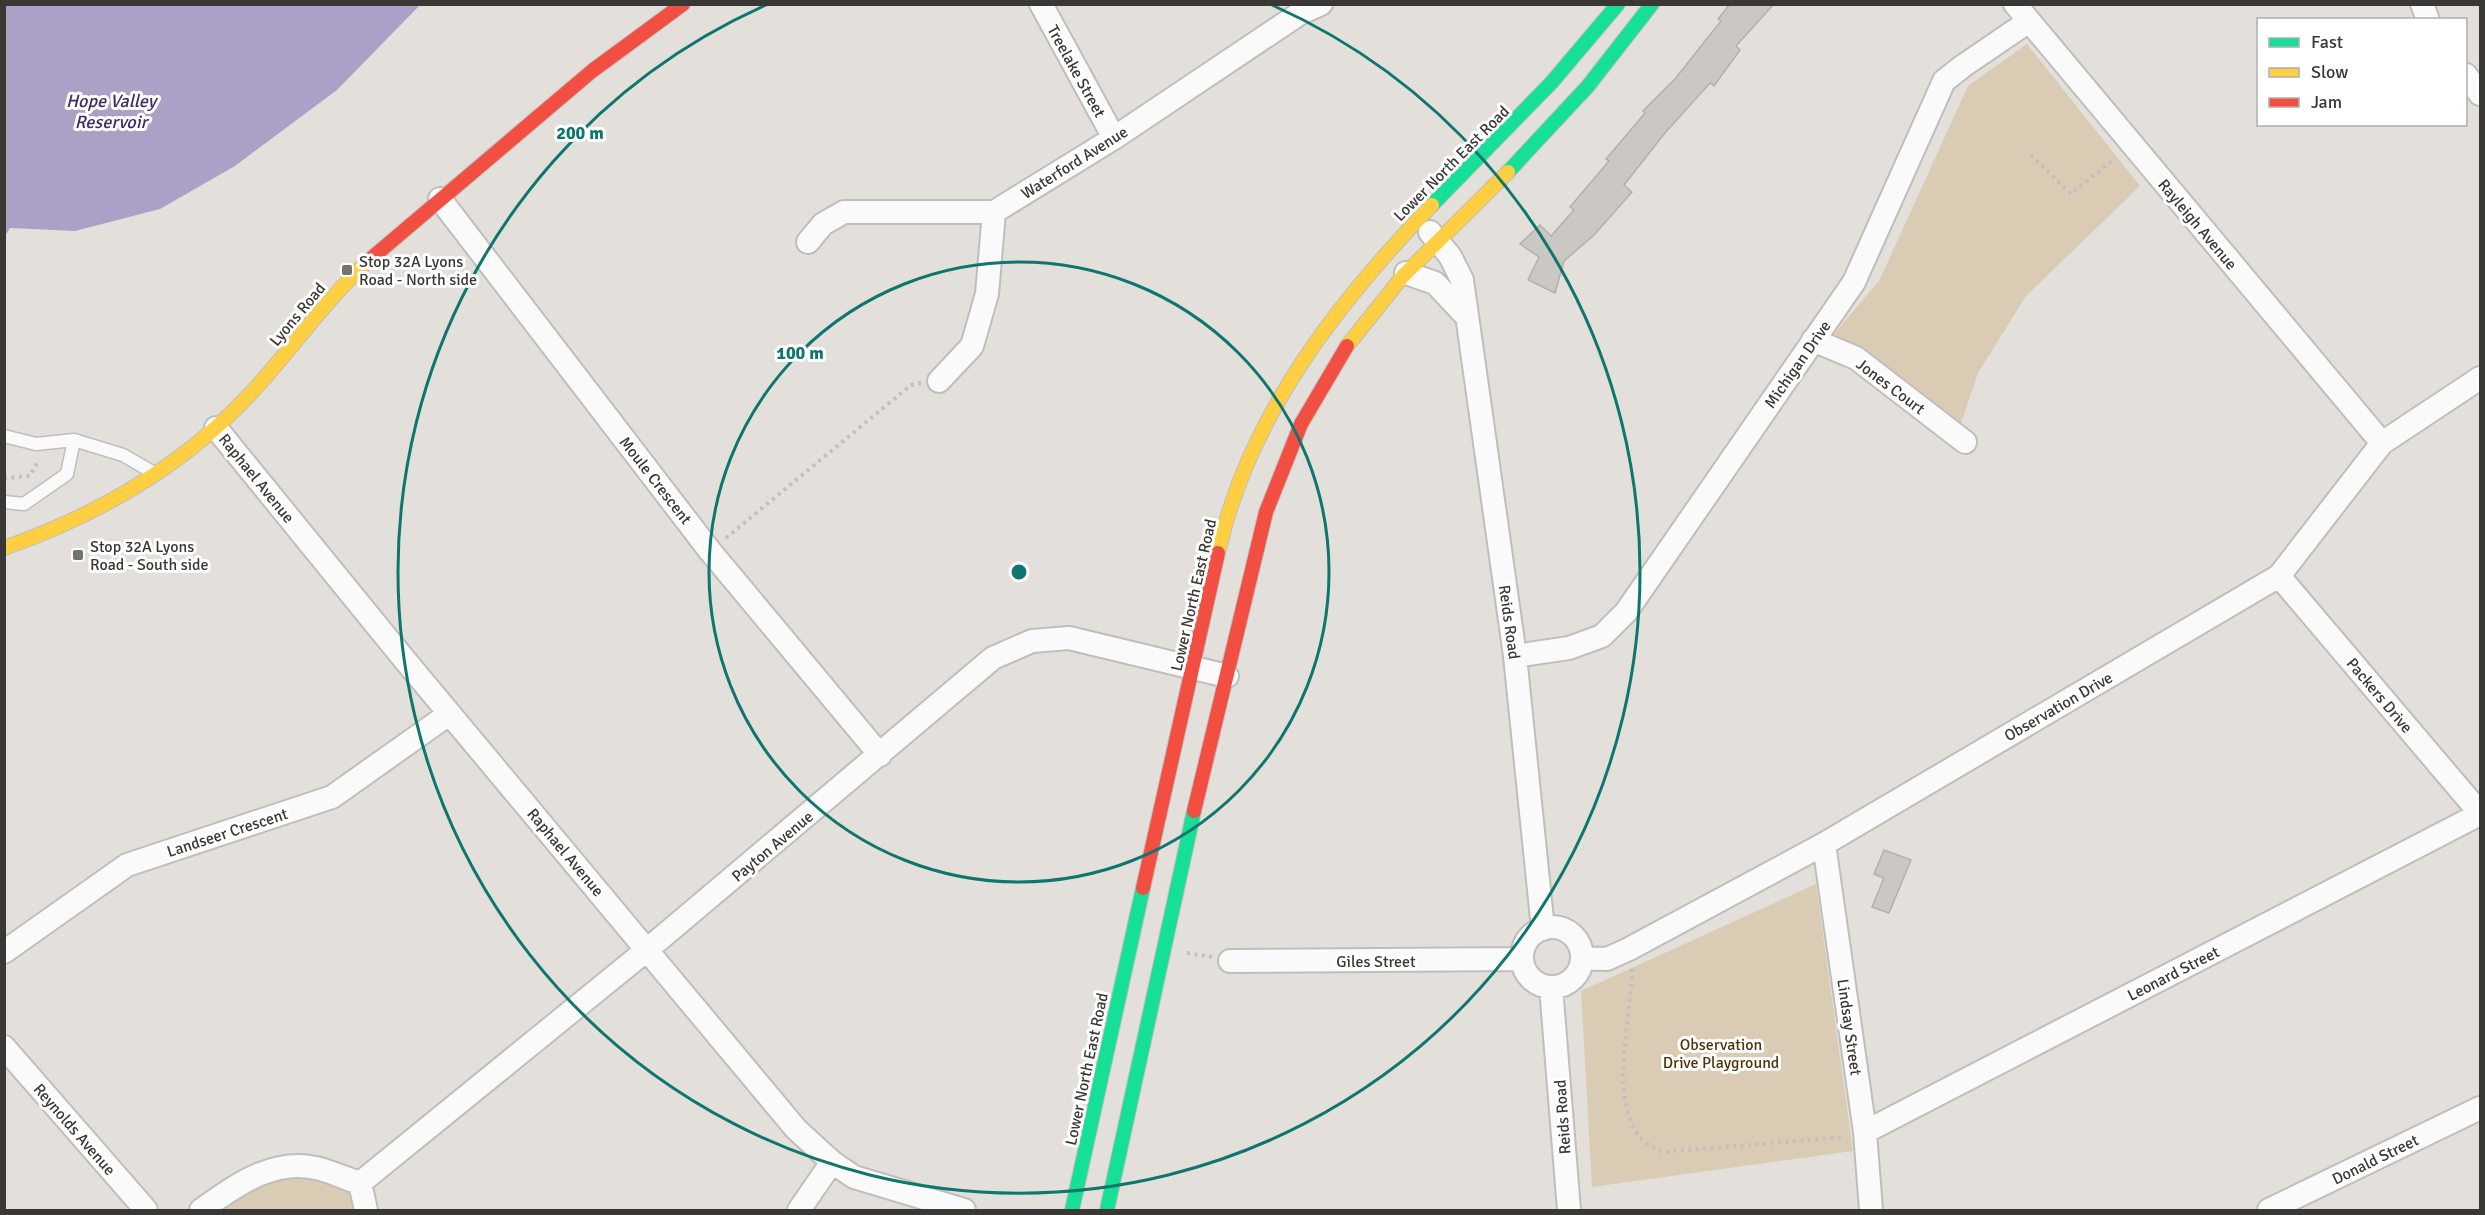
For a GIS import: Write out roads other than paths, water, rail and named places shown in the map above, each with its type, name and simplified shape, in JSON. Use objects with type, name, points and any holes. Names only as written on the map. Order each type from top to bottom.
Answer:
[{"type":"main road","name":"Lyons Road","points":[[4,548],[76,522],[119,499],[216,428],[269,374],[316,314],[359,268],[413,219],[620,48],[683,4]]},
{"type":"main road","name":"Lower North East Road","points":[[1072,1210],[1218,546],[1239,484],[1267,422],[1296,369],[1328,323],[1417,220],[1548,88],[1618,4]]},
{"type":"main road","points":[[1107,1210],[1162,950],[1264,517],[1292,442],[1316,394],[1346,346],[1406,273],[1570,106],[1652,4]]},
{"type":"street","name":"Treelake Street","points":[[1041,4],[1114,138]]},
{"type":"street","name":"Waterford Avenue","points":[[994,212],[1114,138],[1299,14],[1321,4]]},
{"type":"street","name":"Michigan Drive","points":[[1515,656],[1569,648],[1602,636],[1626,612],[1854,282],[1944,81],[2022,13]]},
{"type":"street","name":"Rayleigh Avenue","points":[[2022,13],[2382,443]]},
{"type":"street","points":[[2467,76],[2481,94]]},
{"type":"street","name":"Moule Crescent","points":[[440,199],[710,551],[880,755]]},
{"type":"street","points":[[808,242],[822,224],[844,212],[994,212],[987,294],[972,346],[939,381]]},
{"type":"street","name":"Reids Road","points":[[1417,220],[1439,240],[1462,280],[1515,656],[1543,929]]},
{"type":"street","points":[[1406,273],[1435,283],[1467,317]]},
{"type":"street","name":"Jones Court","points":[[1813,340],[1856,358],[1965,442]]},
{"type":"street","name":"Observation Drive","points":[[1582,958],[1607,959],[1629,949],[1824,844],[2279,576],[2382,443],[2481,378]]},
{"type":"street","name":"Raphael Avenue","points":[[216,428],[449,714],[648,949],[796,1129],[832,1162],[864,1181],[964,1210]]},
{"type":"street","name":"Packers Drive","points":[[2279,576],[2481,814]]},
{"type":"street","name":"Payton Avenue","points":[[360,1183],[648,949],[993,658],[1032,641],[1069,639],[1193,666],[1227,676]]},
{"type":"street","name":"Landseer Crescent","points":[[4,951],[127,865],[332,797],[449,714]]},
{"type":"street","name":"Leonard Street","points":[[1865,1137],[2481,814]]},
{"type":"street","name":"Lindsay Street","points":[[1824,844],[1865,1137],[1871,1210]]},
{"type":"street","points":[[1543,929],[1563,930],[1572,935],[1579,944],[1582,958],[1573,979],[1564,985],[1551,987],[1541,985],[1530,978],[1522,959],[1525,944],[1531,936],[1543,929]]},
{"type":"street","name":"Giles Street","points":[[1230,961],[1522,959]]},
{"type":"street","name":"Reids Road","points":[[1551,987],[1569,1210]]},
{"type":"street","name":"Reynolds Avenue","points":[[4,1047],[146,1210]]},
{"type":"street","name":"Donald Street","points":[[2269,1210],[2481,1108]]},
{"type":"street","points":[[799,1210],[832,1162]]},
{"type":"street","points":[[201,1210],[238,1183],[277,1168],[318,1168],[360,1183],[366,1210]]},
{"type":"lane","points":[[4,436],[36,444],[74,440],[123,456],[155,474]]},
{"type":"lane","points":[[4,502],[24,504],[67,474],[74,440]]},
{"type":"water","name":"Hope Valley Reservoir","points":[[5,4],[420,5],[337,90],[235,166],[160,209],[75,231],[10,228],[5,236]]},
{"type":"place","name":"Stop 32A Lyons Road - North side","points":[[347,270]]},
{"type":"place","name":"Stop 32A Lyons Road - South side","points":[[78,555]]},
{"type":"park label","name":"Observation Drive Playground","points":[[1721,1053]]}]
